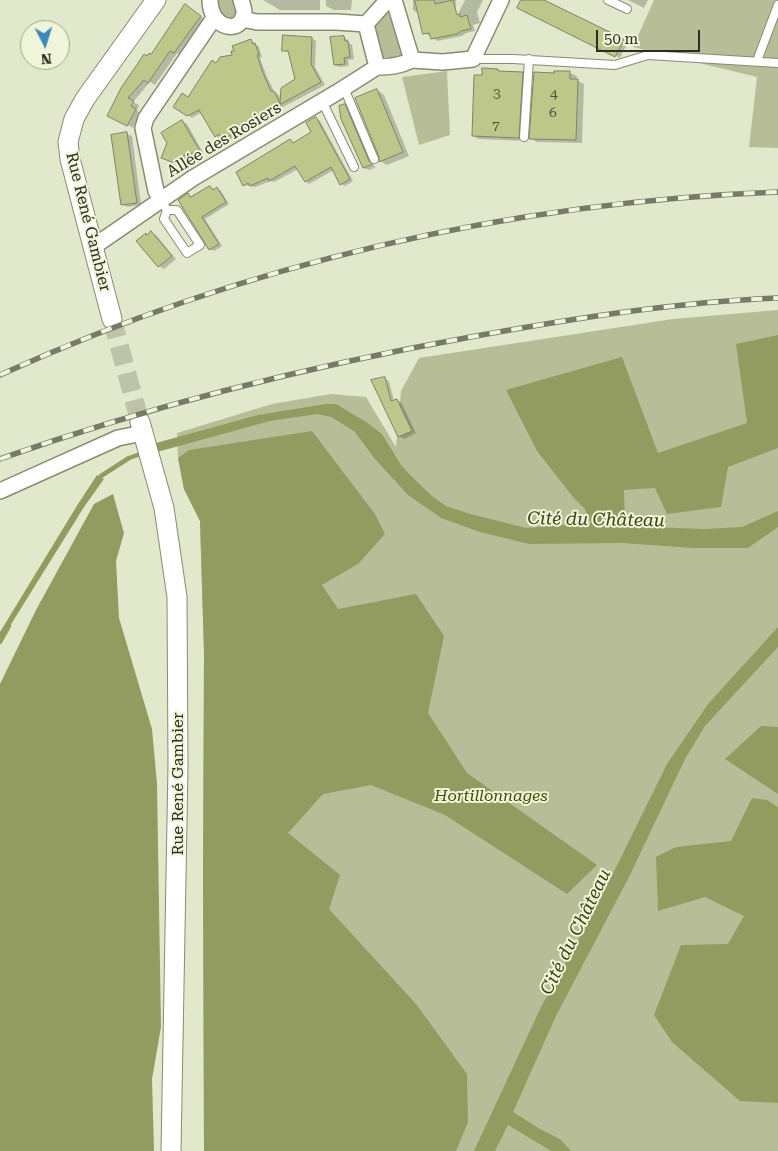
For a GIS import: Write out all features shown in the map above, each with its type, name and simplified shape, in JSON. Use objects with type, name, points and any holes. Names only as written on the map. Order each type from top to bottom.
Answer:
[{"type":"street","name":"Rue René Gambier","points":[[112,320],[70,159],[68,142],[74,119],[85,99],[156,0]]},
{"type":"street","points":[[210,0],[214,18],[223,26],[232,26],[239,23],[242,19],[244,11],[241,0]]},
{"type":"street","points":[[366,24],[384,4],[392,0],[412,60]]},
{"type":"street","points":[[366,24],[377,67],[403,64],[412,60],[443,62],[473,58],[501,0]]},
{"type":"street","points":[[164,205],[156,191],[143,128],[146,118],[214,18]]},
{"type":"street","points":[[242,19],[257,22],[366,24]]},
{"type":"street","name":"Allée des Rosiers","points":[[93,247],[164,205],[193,178],[377,67]]},
{"type":"street","name":"Rue René Gambier","points":[[142,427],[164,508],[177,597],[178,766],[171,1151]]},
{"type":"street","points":[[0,491],[142,427]]},
{"type":"lane","points":[[608,0],[627,9]]},
{"type":"lane","points":[[757,62],[778,5]]},
{"type":"lane","points":[[473,58],[615,65],[648,55],[778,63]]},
{"type":"lane","points":[[524,137],[529,60]]},
{"type":"lane","points":[[344,88],[374,159]]},
{"type":"lane","points":[[322,101],[354,167]]},
{"type":"lane","points":[[164,205],[177,210],[200,245],[187,253],[164,219],[164,205]]},
{"type":"green space","points":[[216,0],[235,0],[236,12],[234,18],[223,19]]},
{"type":"green space","points":[[654,0],[778,0],[778,148],[749,147],[757,77],[633,47]]},
{"type":"green space","points":[[391,11],[402,55],[391,58],[382,57],[375,23]]},
{"type":"green space","points":[[447,71],[450,135],[419,145],[402,77]]},
{"type":"green space","name":"Hortillonnages","points":[[778,310],[778,1151],[204,1151],[204,653],[200,521],[184,489],[178,458],[177,433],[272,404],[331,394],[366,397],[396,447],[401,391],[419,358],[673,319]]},
{"type":"water","points":[[778,335],[778,448],[728,467],[721,507],[667,514],[655,488],[624,490],[625,526],[704,529],[742,527],[778,511],[778,527],[748,548],[693,548],[622,543],[529,544],[480,532],[441,518],[408,495],[375,459],[354,431],[331,417],[317,414],[270,421],[157,452],[156,443],[258,415],[336,404],[382,434],[401,465],[432,496],[446,506],[526,528],[591,523],[585,509],[573,497],[537,451],[506,390],[622,357],[658,453],[747,423],[736,344]]},
{"type":"water","points":[[312,431],[375,514],[385,534],[358,564],[322,585],[338,609],[416,594],[444,636],[428,713],[467,773],[597,865],[567,894],[445,815],[371,785],[323,794],[288,833],[340,875],[329,909],[416,1004],[467,1074],[468,1122],[456,1151],[204,1151],[204,653],[200,521],[184,489],[178,458],[189,450]]},
{"type":"water","points":[[97,475],[104,479],[84,507],[0,642],[0,632]]},
{"type":"water","points":[[113,494],[124,533],[116,561],[119,618],[152,729],[157,784],[161,1027],[152,1079],[154,1151],[0,1151],[0,684],[36,610],[94,504]]},
{"type":"water","points":[[778,627],[778,647],[705,726],[685,759],[629,877],[556,1016],[513,1112],[560,1139],[571,1151],[551,1151],[508,1125],[495,1151],[474,1151],[541,1007],[597,906],[667,764],[708,704]]},
{"type":"water","points":[[761,726],[778,727],[778,794],[725,759]]},
{"type":"water","points":[[752,798],[767,800],[778,807],[777,1103],[740,1101],[672,1042],[654,1015],[681,945],[728,944],[744,916],[705,897],[658,911],[656,857],[676,847],[731,841]]},
{"type":"building","points":[[415,0],[434,0],[435,4],[453,0],[457,15],[460,14],[460,17],[467,15],[471,29],[431,39],[429,33],[423,34]]},
{"type":"building","points":[[521,0],[544,0],[624,39],[615,57],[517,8]]},
{"type":"building","points":[[185,4],[201,16],[174,53],[170,51],[148,83],[144,80],[128,98],[134,101],[131,106],[136,109],[127,126],[107,116],[121,88],[144,54],[147,56],[149,53],[151,54]]},
{"type":"building","points":[[283,35],[312,37],[311,64],[321,82],[259,116],[260,118],[222,140],[219,134],[215,137],[199,110],[187,116],[173,107],[182,93],[188,97],[212,60],[216,63],[220,57],[232,55],[231,51],[234,51],[232,46],[251,39],[253,44],[255,43],[263,73],[271,91],[275,92],[280,104],[281,88],[295,79],[288,51],[282,51]]},
{"type":"building","points":[[344,36],[345,41],[348,41],[350,57],[344,58],[345,64],[334,65],[330,37]]},
{"type":"building","points":[[482,68],[523,72],[519,138],[472,136],[474,75],[482,75]]},
{"type":"building","points":[[554,71],[570,71],[570,79],[578,79],[576,140],[529,139],[534,72],[554,73]]},
{"type":"building","points":[[377,89],[403,152],[379,162],[379,157],[355,98]]},
{"type":"building","points":[[345,104],[369,161],[373,164],[363,168],[341,119],[339,106]]},
{"type":"building","points":[[316,117],[350,179],[340,185],[331,167],[305,182],[295,166],[269,181],[268,178],[250,186],[248,183],[243,186],[236,172],[290,139],[293,143],[311,132],[306,123]]},
{"type":"building","points":[[182,120],[200,151],[184,155],[180,165],[161,158],[167,143],[161,133]]},
{"type":"building","points":[[127,132],[137,203],[121,205],[111,135]]},
{"type":"building","points":[[210,186],[213,190],[217,187],[226,202],[202,217],[219,244],[209,250],[178,200],[188,193],[190,197]]},
{"type":"building","points":[[151,231],[172,256],[158,267],[136,241]]},
{"type":"building","points":[[385,377],[391,401],[397,399],[412,431],[398,437],[371,380]]},
{"type":"waterway","name":"Cité du Château","points":[[98,480],[101,476],[129,458],[143,453]]},
{"type":"waterway","name":"Cité du Château","points":[[0,642],[9,626]]},
{"type":"tunnel","points":[[112,319],[140,422]]},
{"type":"railway","points":[[0,375],[92,336],[187,301],[283,271],[380,246],[478,225],[578,209],[678,198],[778,192]]},
{"type":"railway","points":[[0,459],[58,439],[176,404],[296,373],[416,347],[589,317],[702,303],[778,298]]}]
